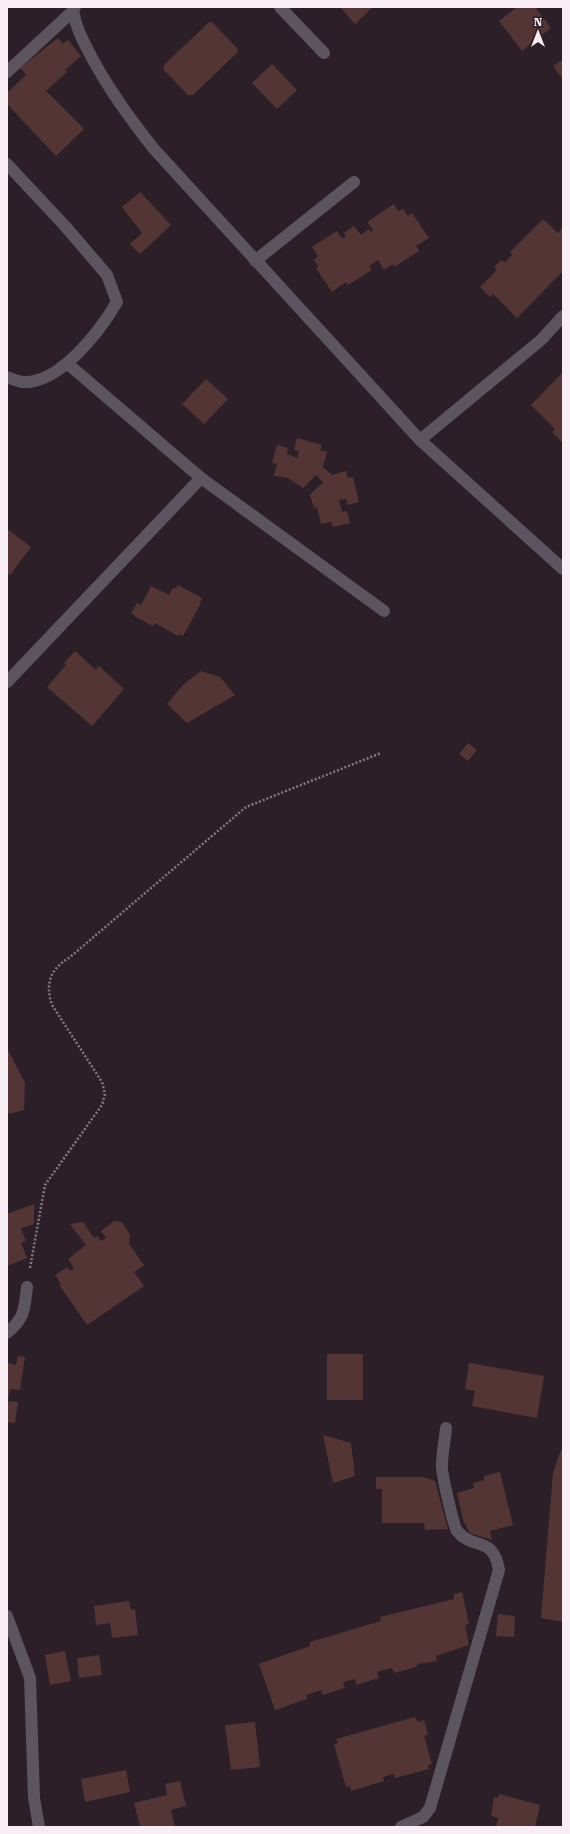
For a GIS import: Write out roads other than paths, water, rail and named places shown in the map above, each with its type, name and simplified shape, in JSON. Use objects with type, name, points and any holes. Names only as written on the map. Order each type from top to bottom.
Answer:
[{"type":"street","points":[[280,7],[324,53]]},
{"type":"street","points":[[7,72],[74,9]]},
{"type":"street","points":[[74,9],[76,28],[118,102],[154,149],[420,440],[563,569]]},
{"type":"street","points":[[7,164],[65,226],[107,275],[113,289],[116,302],[107,319],[68,364],[40,380],[22,382],[7,377]]},
{"type":"street","points":[[255,261],[354,182]]},
{"type":"street","points":[[420,440],[541,340],[563,316]]},
{"type":"street","points":[[68,364],[201,478],[384,611]]},
{"type":"street","points":[[7,682],[201,478]]},
{"type":"street","points":[[7,1333],[18,1323],[24,1312],[27,1287]]},
{"type":"street","points":[[401,1827],[415,1825],[430,1808],[499,1570],[497,1556],[488,1547],[465,1539],[456,1530],[441,1466],[446,1428]]},
{"type":"street","points":[[7,1616],[30,1678],[34,1798],[39,1827]]}]
